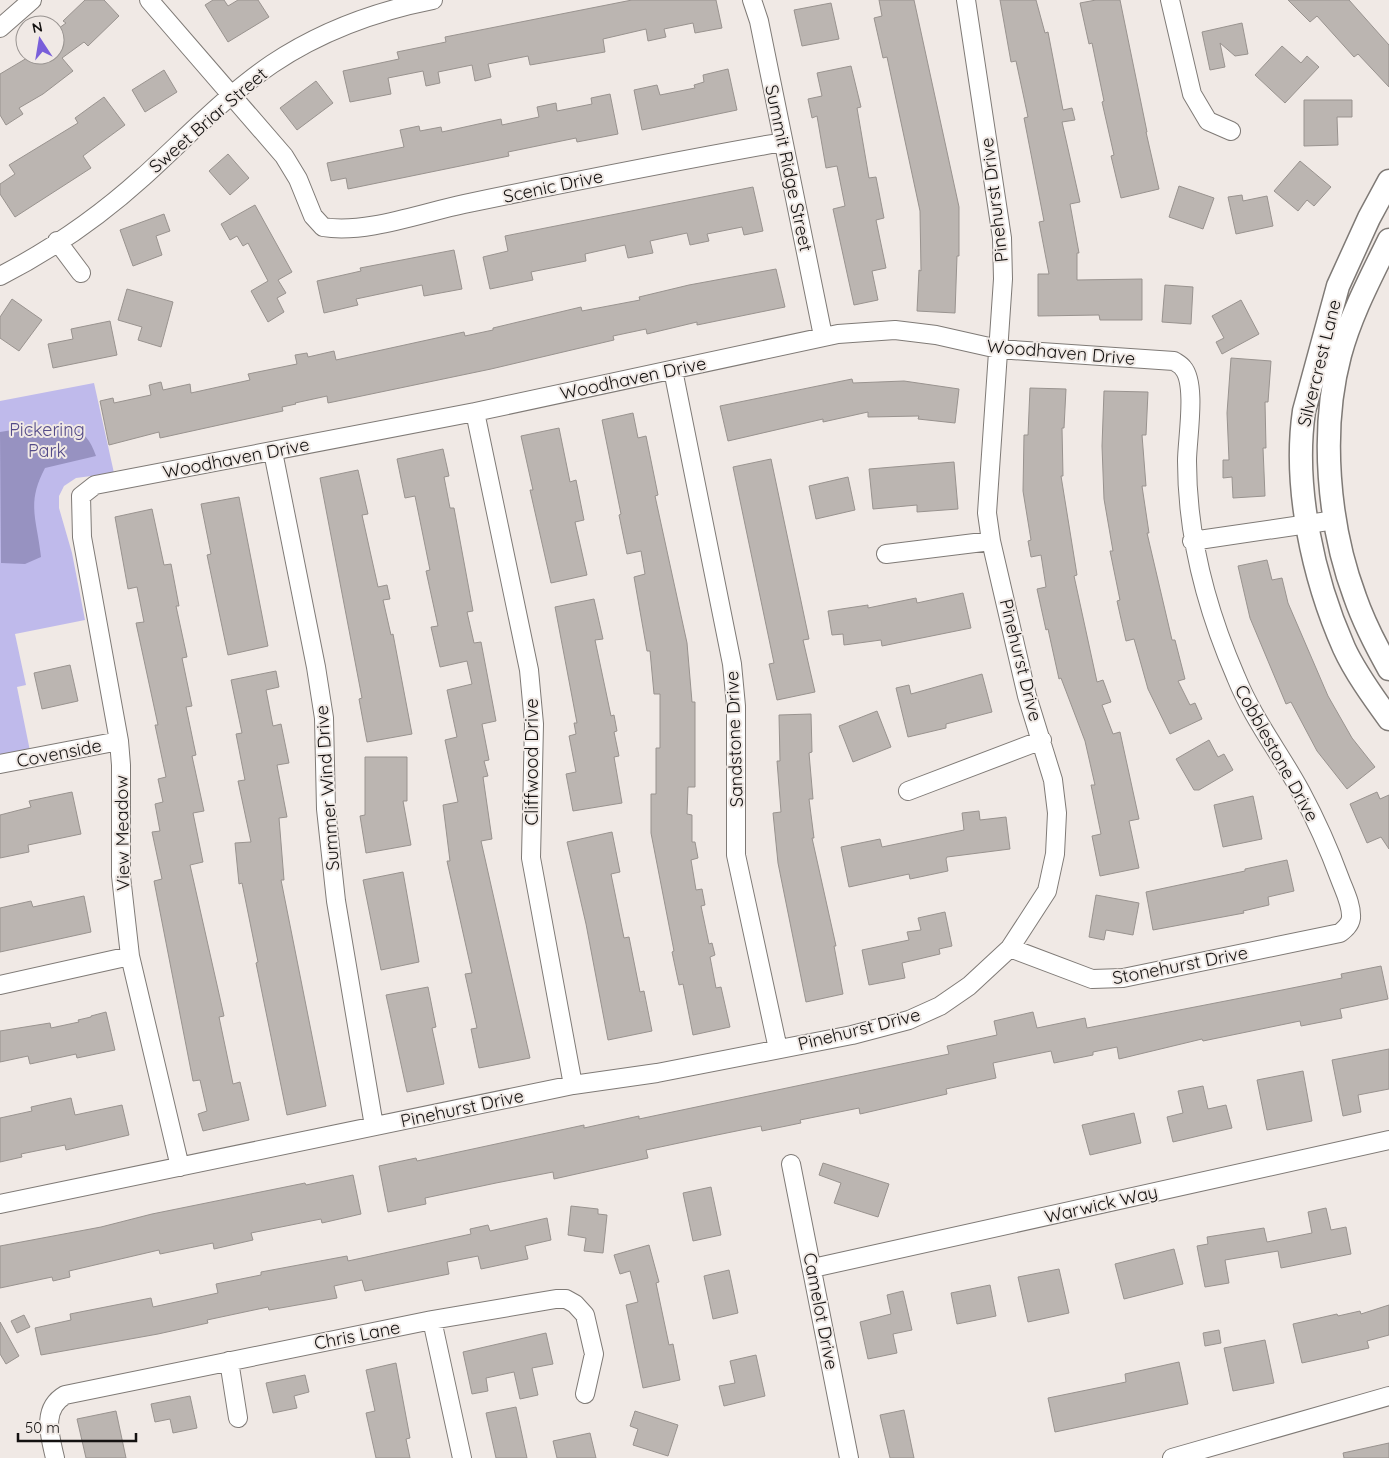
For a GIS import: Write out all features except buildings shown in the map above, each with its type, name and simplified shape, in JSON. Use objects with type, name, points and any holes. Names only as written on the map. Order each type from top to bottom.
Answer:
[{"type":"street","points":[[0,28],[32,0]]},
{"type":"street","points":[[150,0],[233,95]]},
{"type":"street","name":"Sweet Briar Street","points":[[0,276],[57,242],[106,208],[141,179],[233,95],[271,65],[307,42],[342,26],[434,0]]},
{"type":"street","name":"Summit Ridge Street","points":[[752,0],[759,21],[823,336]]},
{"type":"street","name":"Pinehurst Drive","points":[[0,1204],[573,1084],[657,1073],[852,1034],[909,1020],[940,1006],[969,986],[1010,948],[1047,890],[1054,854],[1057,813],[1053,780],[1027,696],[991,541],[987,490],[1003,279],[1002,238],[966,0]]},
{"type":"street","points":[[1170,0],[1192,94],[1208,122],[1231,131]]},
{"type":"street","name":"Scenic Drive","points":[[233,95],[284,156],[298,179],[313,216],[323,227],[352,230],[433,210],[628,170],[783,142]]},
{"type":"street","name":"Silvercrest Lane","points":[[1389,181],[1368,218],[1338,286],[1304,411],[1301,431],[1305,505],[1314,566],[1345,649],[1389,719]]},
{"type":"street","name":"Silvercrest Lane","points":[[1389,240],[1351,321],[1340,356],[1331,410],[1328,460],[1335,520],[1354,596],[1367,629],[1389,669]]},
{"type":"street","points":[[57,242],[81,274]]},
{"type":"street","name":"Woodhaven Drive","points":[[81,496],[96,485],[475,412],[823,336],[895,330],[936,335],[998,348],[1174,361],[1183,368],[1186,374]]},
{"type":"street","name":"Sandstone Drive","points":[[673,370],[732,664],[736,706],[736,855],[778,1049]]},
{"type":"street","name":"Cobblestone Drive","points":[[1186,374],[1190,394],[1187,483],[1192,541],[1202,586],[1235,676],[1255,719],[1301,792],[1330,852],[1349,904],[1349,923]]},
{"type":"street","name":"Cliffwood Drive","points":[[475,412],[529,670],[534,724],[531,858],[573,1084]]},
{"type":"street","name":"Summer Wind Drive","points":[[273,452],[316,667],[324,718],[326,810],[336,901],[374,1126]]},
{"type":"street","name":"View Meadow","points":[[81,496],[82,537],[121,765],[121,876],[130,956],[180,1167]]},
{"type":"street","points":[[1192,541],[1335,520]]},
{"type":"street","points":[[886,554],[991,541]]},
{"type":"street","points":[[908,791],[1042,740]]},
{"type":"street","name":"Covenside","points":[[0,764],[118,741]]},
{"type":"street","name":"Stonehurst Drive","points":[[1010,948],[1092,979],[1109,979],[1340,933],[1349,923]]},
{"type":"street","points":[[0,985],[130,956]]},
{"type":"street","name":"Warwick Way","points":[[813,1268],[1389,1140]]},
{"type":"street","name":"Camelot Drive","points":[[791,1164],[849,1458]]},
{"type":"street","name":"Chris Lane","points":[[55,1458],[48,1424],[51,1409],[56,1401],[65,1395],[432,1320],[556,1299],[566,1299],[575,1304],[585,1315],[594,1354],[585,1394]]},
{"type":"street","points":[[432,1320],[462,1458]]},
{"type":"street","points":[[229,1361],[238,1418]]},
{"type":"street","points":[[1172,1458],[1389,1396]]},
{"type":"green space","name":"Pickering Park","points":[[94,383],[114,473],[76,478],[64,486],[59,496],[59,508],[72,553],[85,620],[15,634],[26,685],[17,687],[30,751],[0,757],[0,401]]},
{"type":"shaded area","points":[[37,426],[66,427],[80,432],[92,445],[96,456],[45,468],[39,481],[34,502],[35,522],[41,557],[25,564],[1,563],[0,432]]}]
